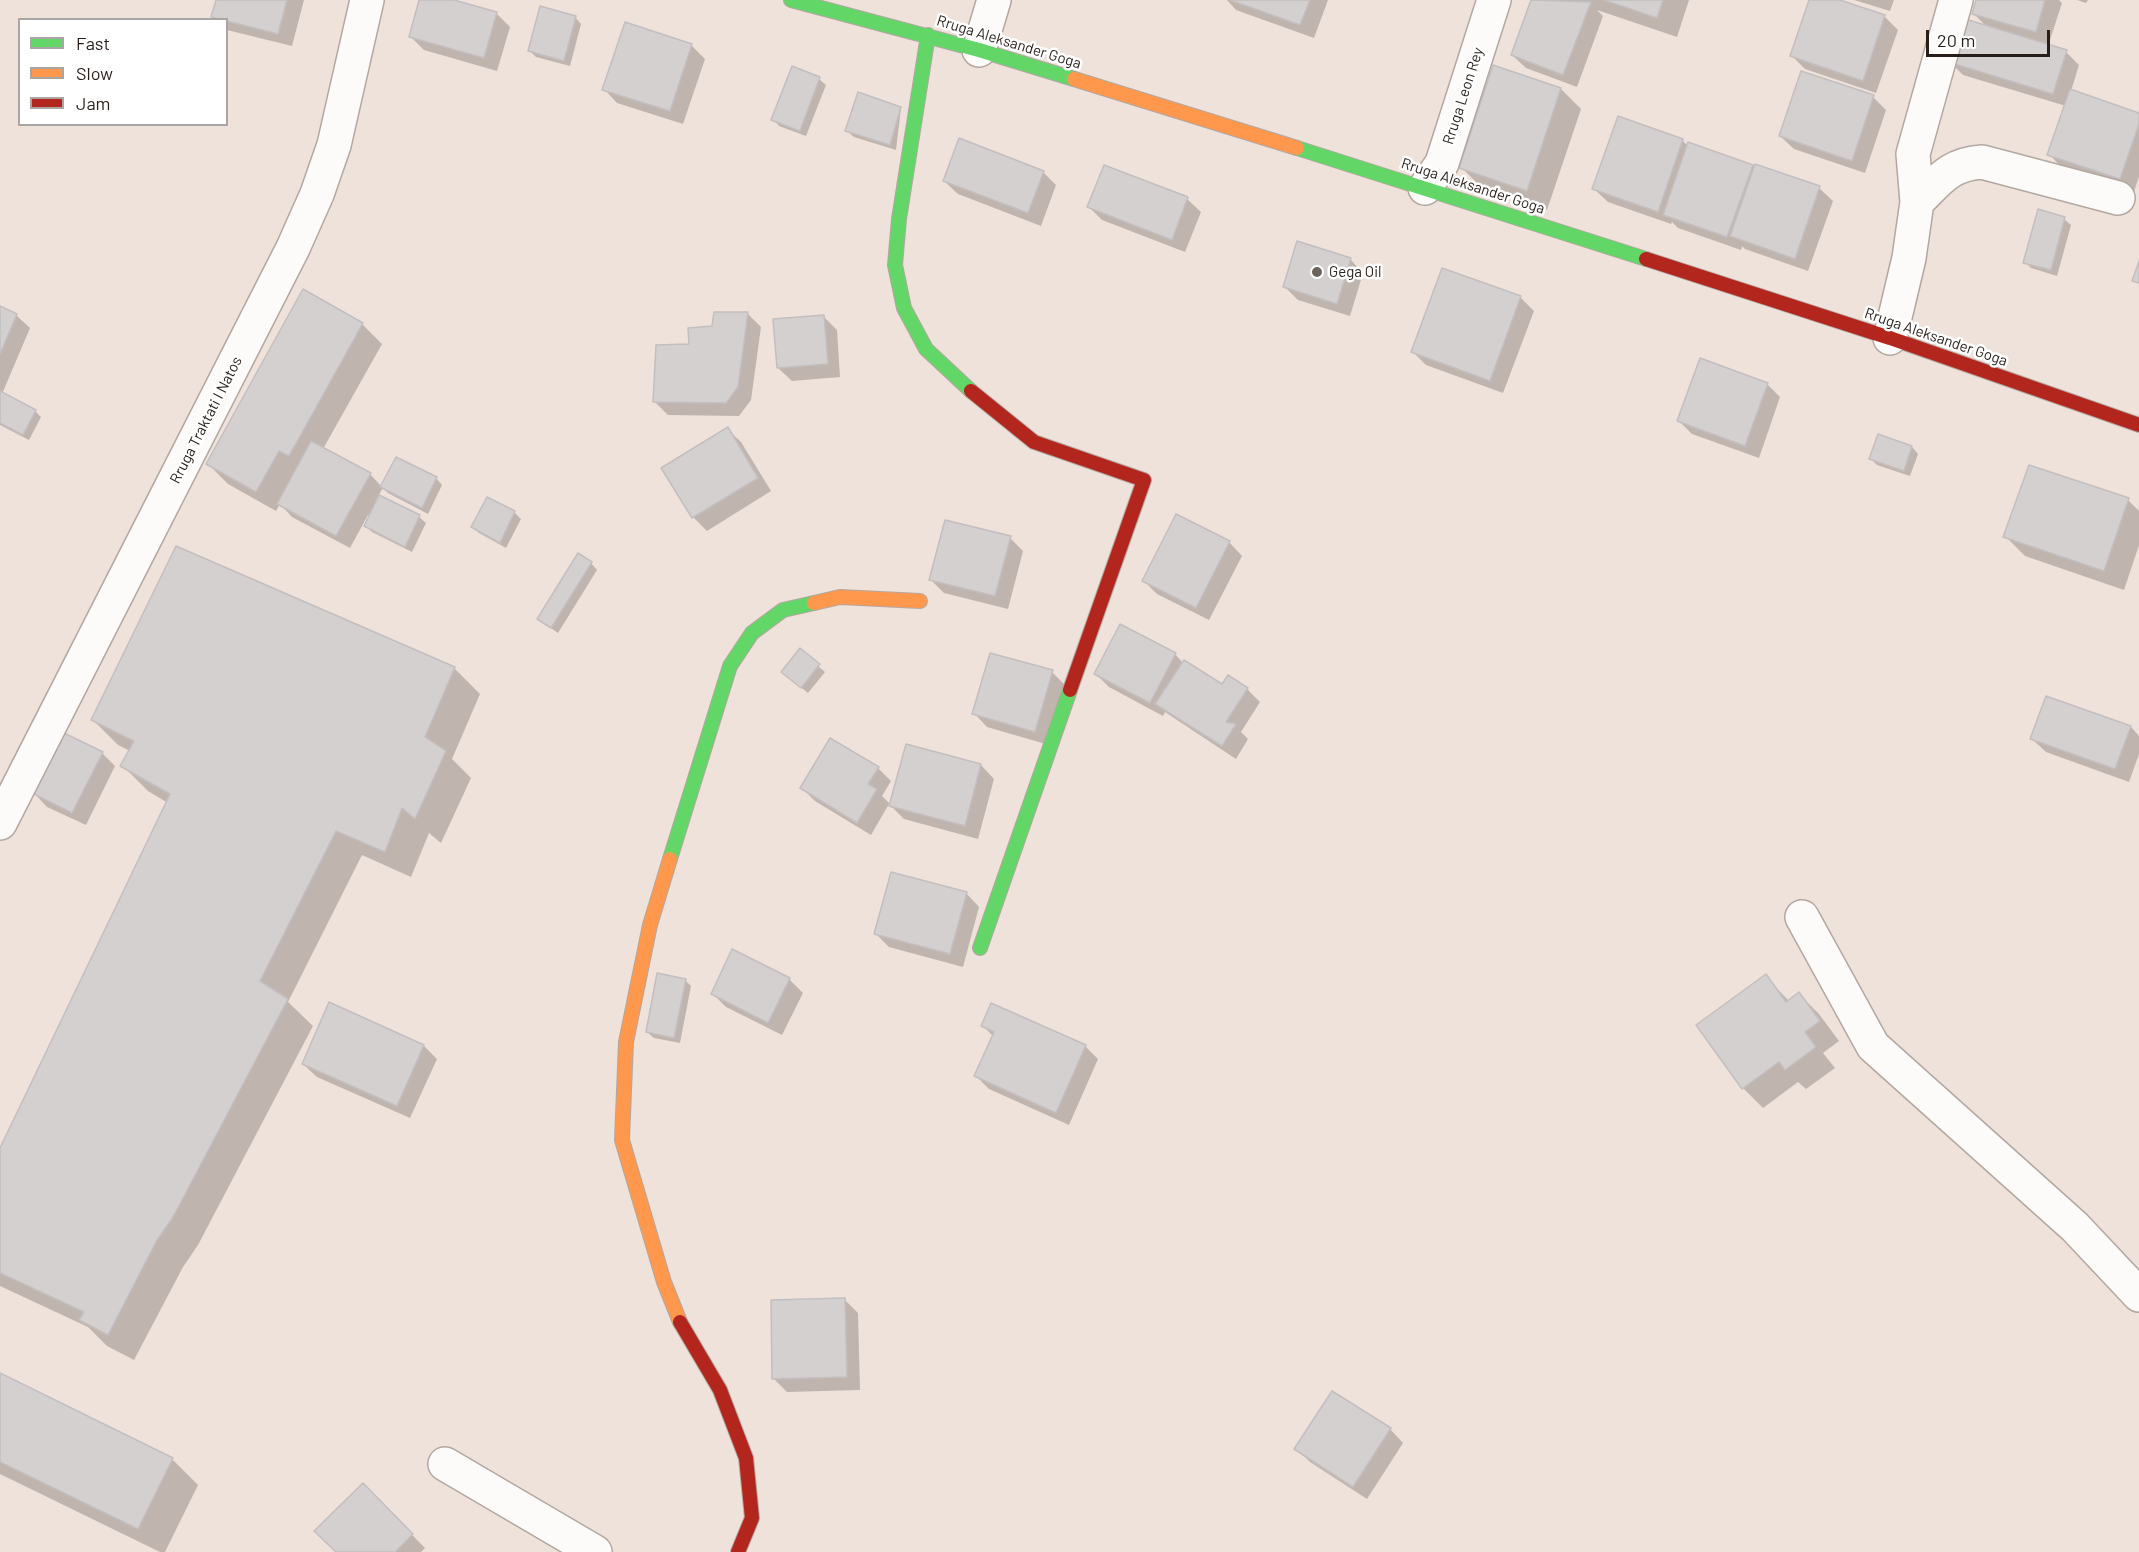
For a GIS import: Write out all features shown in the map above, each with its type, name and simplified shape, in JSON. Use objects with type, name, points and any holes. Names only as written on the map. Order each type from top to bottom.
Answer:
[{"type":"street","name":"Rruga Traktati I Natos","points":[[0,823],[308,216],[334,145],[367,0]]},
{"type":"street","name":"Rruga Aleksander Goga","points":[[791,0],[979,50],[1425,188],[1890,338],[2139,425]]},
{"type":"street","points":[[979,50],[994,0]]},
{"type":"street","name":"Rruga Leon Rey","points":[[1425,188],[1442,163],[1494,0]]},
{"type":"street","points":[[1890,338],[1909,258],[1917,202],[1913,154],[1956,0]]},
{"type":"street","points":[[928,35],[898,230],[896,265],[904,308],[926,349],[964,385],[1034,442],[1144,480],[980,948]]},
{"type":"street","points":[[1917,202],[1949,171],[1966,163],[1982,162],[2118,198]]},
{"type":"street","points":[[738,1552],[752,1518],[746,1458],[720,1390],[678,1319],[664,1282],[622,1140],[626,1042],[650,925],[730,666],[752,633],[783,610],[840,597],[920,601]]},
{"type":"street","points":[[1802,917],[1873,1046],[2075,1227],[2139,1295]]},
{"type":"street","points":[[445,1464],[595,1552]]},
{"type":"building","points":[[216,0],[287,0],[278,34],[228,21],[228,18],[211,17]]},
{"type":"building","points":[[419,0],[454,0],[497,12],[484,58],[409,37]]},
{"type":"building","points":[[1230,0],[1310,0],[1300,25]]},
{"type":"building","points":[[1531,0],[1591,2],[1563,75],[1511,55]]},
{"type":"building","points":[[1604,0],[1663,0],[1657,18]]},
{"type":"building","points":[[1809,0],[1840,0],[1885,15],[1863,81],[1790,56]]},
{"type":"building","points":[[1976,0],[2045,0],[2036,32],[1972,14]]},
{"type":"building","points":[[540,6],[576,16],[564,61],[528,51]]},
{"type":"building","points":[[1962,18],[2067,50],[2053,94],[1948,62]]},
{"type":"building","points":[[625,22],[692,44],[670,111],[602,90]]},
{"type":"building","points":[[1493,65],[1561,88],[1527,191],[1459,168]]},
{"type":"building","points":[[792,66],[820,77],[800,131],[771,120]]},
{"type":"building","points":[[1801,71],[1874,95],[1852,161],[1779,136]]},
{"type":"building","points":[[2070,89],[2139,113],[2139,124],[2120,179],[2047,155]]},
{"type":"building","points":[[858,92],[901,107],[890,145],[845,131]]},
{"type":"building","points":[[1618,116],[1683,139],[1658,212],[1592,189]]},
{"type":"building","points":[[959,138],[1044,171],[1028,213],[943,181]]},
{"type":"building","points":[[1688,142],[1753,165],[1727,237],[1663,215]]},
{"type":"building","points":[[1755,164],[1820,186],[1795,259],[1730,236]]},
{"type":"building","points":[[1104,165],[1188,197],[1172,240],[1087,207]]},
{"type":"building","points":[[2038,209],[2065,217],[2051,270],[2023,263]]},
{"type":"building","name":"Gega Oil","points":[[1297,241],[1351,258],[1337,304],[1283,287]]},
{"type":"building","points":[[2139,261],[2139,283],[2132,281]]},
{"type":"building","points":[[1442,268],[1521,296],[1490,381],[1411,352]]},
{"type":"building","points":[[303,289],[363,323],[289,456],[279,451],[256,492],[206,464]]},
{"type":"building","points":[[0,306],[17,314],[0,354]]},
{"type":"building","points":[[714,312],[748,312],[738,387],[726,403],[653,402],[656,345],[689,344],[688,328],[712,326]]},
{"type":"building","points":[[824,315],[828,364],[777,368],[773,319]]},
{"type":"building","points":[[1700,358],[1768,383],[1745,446],[1677,421]]},
{"type":"building","points":[[0,391],[36,410],[23,435],[0,423]]},
{"type":"building","points":[[728,427],[758,478],[692,518],[661,468]]},
{"type":"building","points":[[1878,434],[1912,446],[1904,471],[1869,459]]},
{"type":"building","points":[[311,441],[371,473],[336,536],[277,504]]},
{"type":"building","points":[[396,457],[437,477],[422,508],[380,487]]},
{"type":"building","points":[[2029,465],[2129,498],[2104,571],[2003,537]]},
{"type":"building","points":[[379,495],[420,515],[405,547],[364,526]]},
{"type":"building","points":[[487,497],[515,511],[500,543],[471,527]]},
{"type":"building","points":[[1176,514],[1230,541],[1196,608],[1142,581]]},
{"type":"building","points":[[945,520],[1011,536],[995,596],[929,580]]},
{"type":"building","points":[[176,546],[455,667],[425,737],[446,751],[415,819],[402,808],[385,852],[336,831],[260,981],[288,999],[108,1335],[79,1320],[84,1312],[0,1273],[0,1148],[170,794],[120,766],[134,741],[91,720]]},
{"type":"building","points":[[578,553],[592,562],[551,628],[537,619]]},
{"type":"building","points":[[1120,624],[1176,653],[1150,703],[1094,674]]},
{"type":"building","points":[[800,648],[820,664],[801,688],[781,672]]},
{"type":"building","points":[[990,653],[1053,670],[1035,732],[972,714]]},
{"type":"building","points":[[1184,660],[1222,684],[1228,675],[1248,688],[1226,722],[1236,724],[1222,746],[1155,704]]},
{"type":"building","points":[[2046,696],[2131,726],[2115,769],[2030,739]]},
{"type":"building","points":[[62,732],[103,752],[72,813],[32,793]]},
{"type":"building","points":[[830,738],[879,767],[868,784],[877,789],[857,823],[800,788]]},
{"type":"building","points":[[906,744],[981,764],[965,826],[889,806]]},
{"type":"building","points":[[891,872],[967,892],[950,954],[874,934]]},
{"type":"building","points":[[732,949],[790,978],[768,1023],[711,994]]},
{"type":"building","points":[[657,973],[686,979],[674,1038],[646,1032]]},
{"type":"building","points":[[1766,974],[1786,1002],[1799,992],[1820,1021],[1805,1032],[1816,1047],[1785,1070],[1779,1062],[1742,1089],[1696,1025]]},
{"type":"building","points":[[329,1002],[424,1045],[397,1106],[302,1064]]},
{"type":"building","points":[[991,1003],[1086,1045],[1056,1113],[974,1076],[994,1032],[981,1026]]},
{"type":"building","points":[[845,1298],[847,1377],[772,1379],[771,1300]]},
{"type":"building","points":[[0,1373],[173,1458],[138,1529],[0,1462]]},
{"type":"building","points":[[1332,1391],[1391,1428],[1353,1487],[1294,1449]]},
{"type":"building","points":[[363,1483],[413,1534],[395,1552],[336,1552],[314,1531]]},
{"type":"traffic: fast","points":[[791,0],[979,50],[1074,79]]},
{"type":"traffic: fast","points":[[928,35],[899,219],[895,265],[904,308],[926,349],[971,391]]},
{"type":"traffic: fast","points":[[1297,148],[1646,259]]},
{"type":"traffic: fast","points":[[670,859],[730,666],[752,633],[783,610],[814,603]]},
{"type":"traffic: fast","points":[[980,948],[1070,690]]},
{"type":"traffic: slow","points":[[1074,79],[1297,148]]},
{"type":"traffic: slow","points":[[814,603],[840,597],[920,601]]},
{"type":"traffic: slow","points":[[670,859],[650,925],[626,1042],[622,1140],[664,1282],[680,1322]]},
{"type":"traffic: jam","points":[[1646,259],[1890,338],[2139,425]]},
{"type":"traffic: jam","points":[[971,391],[1034,442],[1144,480],[1070,690]]},
{"type":"traffic: jam","points":[[680,1322],[720,1390],[746,1458],[752,1518],[738,1552]]},
{"type":"place","name":"Gega Oil","points":[[1317,272]]}]
